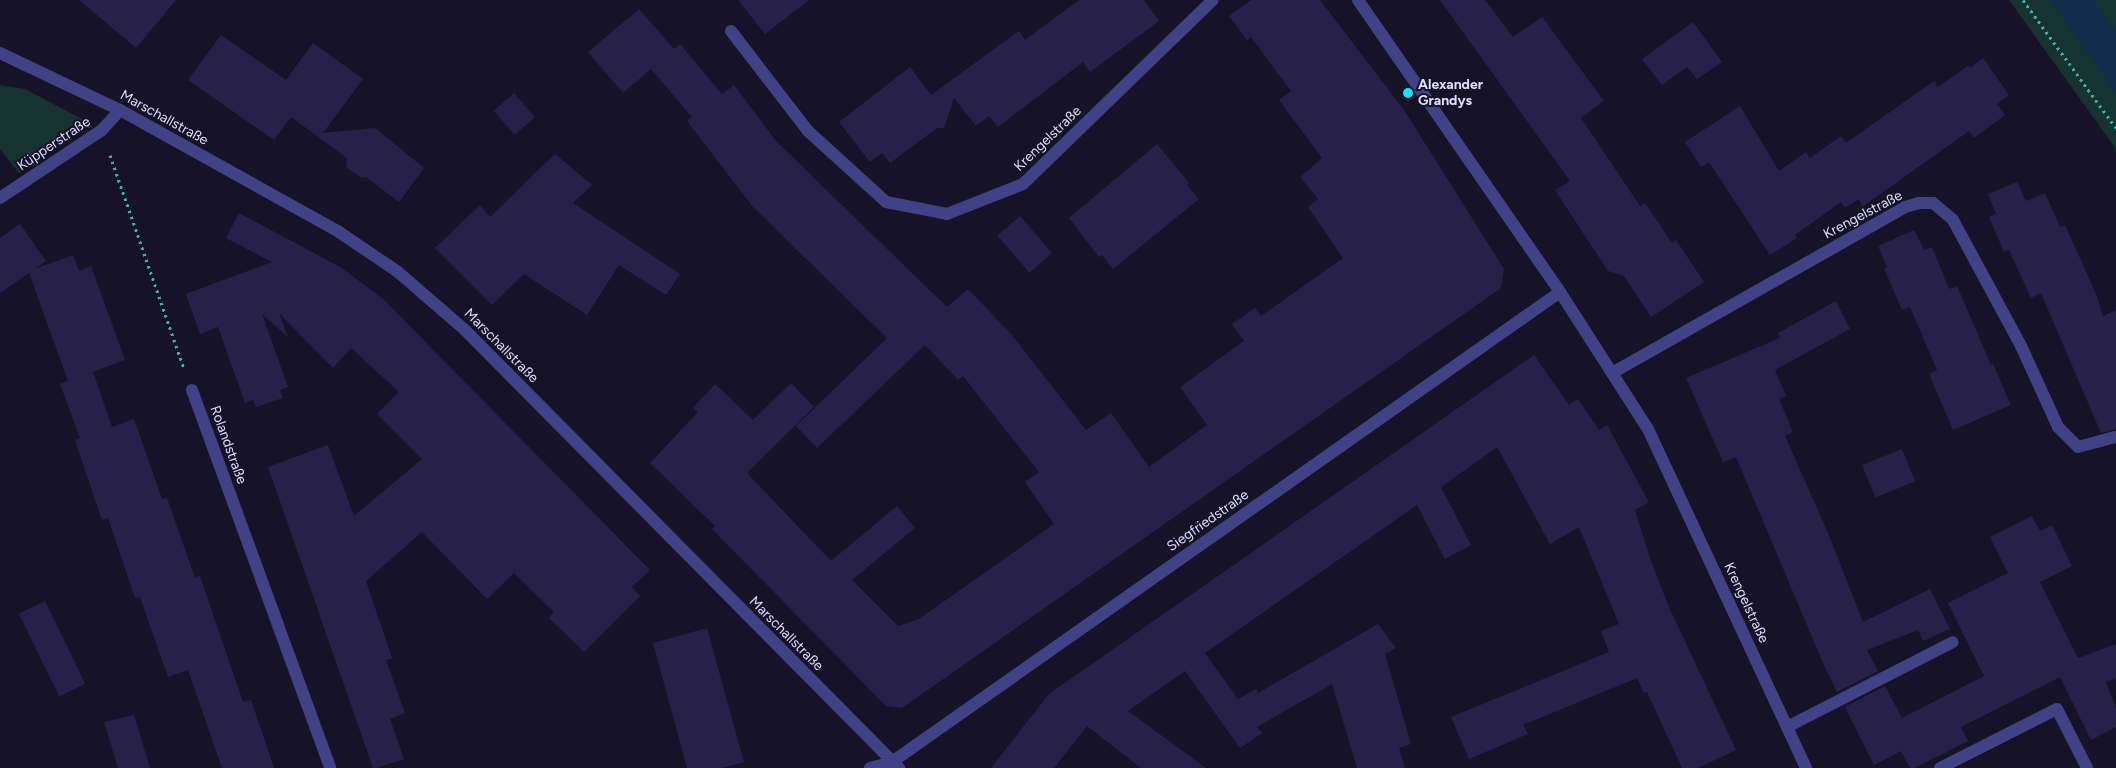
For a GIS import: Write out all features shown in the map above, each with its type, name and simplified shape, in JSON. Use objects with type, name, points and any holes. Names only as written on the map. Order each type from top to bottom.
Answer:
[{"type":"street","name":"Krengelstraße","points":[[732,31],[808,131],[886,202],[947,214],[1023,184],[1213,0]]},
{"type":"street","name":"Krengelstraße","points":[[1358,0],[1560,292],[1648,430],[1806,768]]},
{"type":"street","name":"Marschallstraße","points":[[0,53],[120,110],[339,232],[398,272],[465,330],[895,766]]},
{"type":"street","name":"Küpperstraße","points":[[0,198],[102,130],[120,110]]},
{"type":"street","name":"Krengelstraße","points":[[1612,373],[1905,207],[1919,203],[1933,203],[1953,220],[2022,346],[2058,427],[2078,447],[2116,437]]},
{"type":"street","name":"Siegfriedstraße","points":[[870,768],[895,766],[1560,292]]},
{"type":"street","name":"Rolandstraße","points":[[192,390],[330,768]]},
{"type":"street","points":[[1787,727],[1954,642]]},
{"type":"street","points":[[1940,768],[2057,709],[2087,768]]},
{"type":"path","points":[[2023,0],[2116,128]]},
{"type":"path","points":[[102,130],[155,290],[192,390]]},
{"type":"green space","points":[[2009,0],[2116,0],[2116,149]]},
{"type":"green space","points":[[0,85],[25,89],[82,119],[65,141],[19,173],[0,149]]},
{"type":"water","points":[[2050,0],[2093,0],[2116,32],[2116,92]]},
{"type":"building","points":[[79,0],[176,0],[136,48]]},
{"type":"building","points":[[738,0],[809,0],[765,34]]},
{"type":"building","points":[[1079,0],[1144,0],[1159,21],[1090,72],[1083,62],[998,127],[989,116],[976,126],[954,98],[944,128],[937,128],[890,163],[882,153],[870,162],[839,122],[910,67],[931,95],[1019,31],[1025,40]]},
{"type":"building","points":[[1251,0],[1320,0],[1404,110],[1504,269],[1501,288],[902,708],[886,706],[712,529],[715,526],[650,463],[698,412],[693,408],[715,384],[753,420],[791,383],[814,407],[747,473],[831,561],[897,506],[915,528],[852,580],[898,626],[919,619],[1054,524],[1025,482],[1039,472],[963,376],[958,380],[925,345],[817,448],[796,426],[887,338],[753,207],[687,121],[692,117],[651,69],[623,93],[588,52],[639,9],[674,49],[680,44],[722,94],[734,85],[776,141],[947,307],[968,289],[1012,335],[1086,430],[1111,413],[1149,467],[1207,425],[1180,387],[1244,341],[1232,324],[1255,308],[1261,316],[1343,258],[1308,207],[1318,199],[1300,177],[1322,158],[1279,100],[1291,91],[1251,37],[1247,40],[1229,16]]},
{"type":"building","points":[[1440,0],[1485,0],[1513,37],[1542,17],[1604,101],[1581,118],[1640,206],[1645,203],[1672,243],[1676,240],[1704,282],[1651,317],[1624,276],[1608,271],[1555,190],[1570,181]]},
{"type":"building","points":[[1693,22],[1722,62],[1697,79],[1687,67],[1662,85],[1642,59]]},
{"type":"building","points":[[221,35],[286,80],[313,43],[363,79],[323,133],[375,128],[424,168],[399,202],[366,177],[362,178],[346,167],[347,158],[291,117],[274,140],[188,80]]},
{"type":"building","points":[[1983,58],[2009,95],[1997,104],[2005,115],[1974,138],[1969,131],[1862,207],[1859,199],[1845,208],[1841,202],[1795,235],[1797,238],[1770,255],[1709,162],[1701,167],[1685,142],[1740,106],[1779,171],[1806,152],[1810,158],[1841,136],[1846,143],[1934,81],[1938,87],[1969,65],[1970,68]]},
{"type":"building","points":[[514,93],[535,117],[515,135],[494,111]]},
{"type":"building","points":[[1157,144],[1189,183],[1187,185],[1199,199],[1113,269],[1102,255],[1099,257],[1069,218]]},
{"type":"building","points":[[555,154],[592,185],[573,203],[680,274],[666,295],[619,265],[587,315],[524,274],[492,305],[435,248],[480,205],[490,217]]},
{"type":"building","points":[[2017,182],[2026,201],[2045,193],[2060,227],[2065,225],[2097,296],[2103,316],[2116,310],[2116,429],[2101,433],[2041,293],[2031,298],[2009,250],[2004,252],[1989,217],[1996,214],[1988,194]]},
{"type":"building","points":[[239,213],[342,268],[383,299],[650,570],[632,587],[640,596],[584,652],[549,618],[554,612],[514,573],[487,599],[422,532],[366,581],[392,658],[386,660],[405,713],[390,719],[404,759],[377,768],[373,768],[268,467],[328,445],[354,516],[422,459],[377,414],[399,392],[351,348],[333,368],[279,313],[288,337],[262,314],[288,387],[280,390],[283,398],[256,407],[253,400],[245,403],[218,327],[200,334],[186,294],[272,262],[226,238]]},
{"type":"building","points":[[1020,216],[1052,253],[1030,273],[997,236]]},
{"type":"building","points":[[20,224],[46,261],[34,269],[73,255],[79,271],[91,266],[125,360],[93,372],[112,427],[134,419],[162,499],[167,498],[195,578],[200,576],[243,702],[251,700],[274,768],[222,768],[188,670],[168,677],[140,597],[135,598],[108,518],[102,520],[75,440],[80,438],[60,384],[68,381],[29,273],[0,293],[0,238]]},
{"type":"building","points":[[1914,230],[1924,250],[1932,247],[1949,289],[1957,286],[1991,365],[1993,364],[2011,405],[1953,430],[1929,374],[1937,370],[1910,307],[1902,310],[1884,268],[1887,267],[1878,246]]},
{"type":"building","points":[[1836,301],[1850,329],[1775,370],[1786,396],[1779,399],[1793,432],[1785,436],[1828,533],[1863,622],[1930,589],[1950,629],[1923,641],[1918,630],[1867,650],[1878,671],[1837,692],[1736,457],[1723,462],[1686,378],[1780,338],[1778,333]]},
{"type":"building","points":[[1534,355],[1569,405],[1578,399],[1599,430],[1607,425],[1649,502],[1635,510],[1650,558],[1668,605],[1736,750],[1698,768],[1682,768],[1647,692],[1644,693],[1637,678],[1523,725],[1528,734],[1469,759],[1451,717],[1609,652],[1601,631],[1619,624],[1579,527],[1550,544],[1497,447],[1441,487],[1471,545],[1445,559],[1417,505],[1205,653],[1238,699],[1256,689],[1258,693],[1378,624],[1396,648],[1385,654],[1411,744],[1399,748],[1405,768],[1357,768],[1332,684],[1257,727],[1262,733],[1240,748],[1185,671],[1128,711],[1206,768],[1141,768],[1087,726],[1054,768],[991,768],[1049,694]]},
{"type":"building","points":[[1902,449],[1915,481],[1875,498],[1862,465]]},
{"type":"building","points":[[2032,516],[2040,531],[2052,525],[2072,566],[2040,582],[2078,658],[2116,644],[2116,678],[2106,682],[2116,709],[2116,727],[2091,740],[2060,677],[1961,727],[1968,741],[1915,768],[1910,768],[1901,751],[1874,765],[1845,707],[1885,686],[1902,718],[1984,676],[1948,603],[2008,573],[1990,537]]},
{"type":"building","points":[[45,601],[85,684],[59,696],[19,614]]},
{"type":"building","points":[[707,628],[744,762],[722,768],[687,768],[653,643]]},
{"type":"building","points":[[134,715],[150,768],[118,768],[104,722]]},
{"type":"place","name":"Alexander Grandys","points":[[1408,93]]}]
